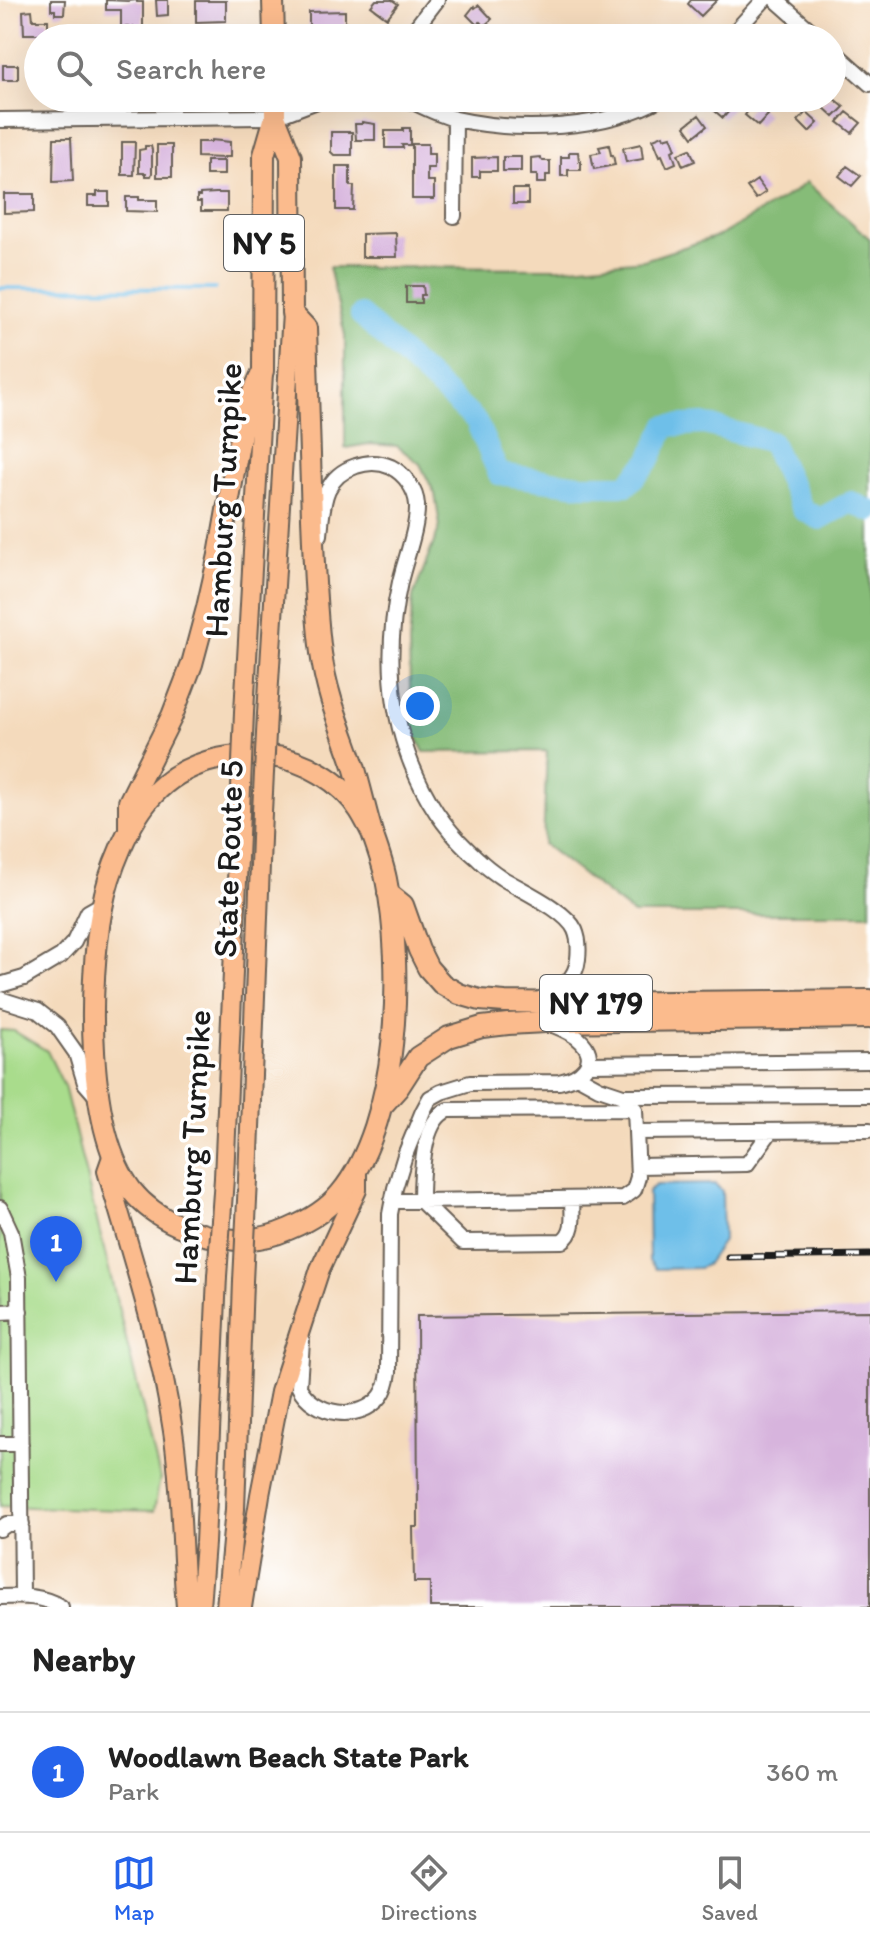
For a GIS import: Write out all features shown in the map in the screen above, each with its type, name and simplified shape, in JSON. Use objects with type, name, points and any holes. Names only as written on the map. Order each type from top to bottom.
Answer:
[{"type":"highway","points":[[273,0],[274,24]]},
{"type":"highway","name":"Hamburg Turnpike","points":[[263,371],[264,155],[274,112]]},
{"type":"highway","name":"State Route 5","points":[[277,112],[291,157],[292,313]]},
{"type":"highway","points":[[292,313],[306,328],[315,585],[325,675],[380,854],[388,893],[394,944],[393,1037],[380,1108],[371,1135],[357,1168],[341,1193],[325,1209],[307,1222],[263,1238],[234,1240],[188,1229],[154,1211],[129,1187],[113,1154],[98,1098],[93,998],[96,951],[102,904],[129,831],[152,795],[179,775],[208,761],[254,755],[279,757],[319,772],[359,808],[373,835]]},
{"type":"highway","points":[[129,831],[129,802],[172,716],[192,664],[219,555],[245,410],[263,371]]},
{"type":"highway","name":"NY 179","points":[[388,893],[403,905],[428,968],[442,984],[459,994],[480,1000],[530,1003],[870,1000]]},
{"type":"highway","name":"NY 179","points":[[380,1108],[398,1088],[418,1057],[449,1037],[482,1027],[545,1022],[870,1018]]},
{"type":"main road","name":"State Route 5","points":[[226,1607],[235,1509],[262,812],[292,313]]},
{"type":"main road","name":"Hamburg Turnpike","points":[[200,1607],[263,371]]},
{"type":"main road","points":[[113,1154],[107,1171],[149,1318],[174,1431],[186,1607]]},
{"type":"main road","points":[[242,1607],[277,1407],[320,1269],[357,1190],[357,1168]]},
{"type":"street","points":[[419,24],[437,0]]},
{"type":"street","points":[[742,24],[764,0]]},
{"type":"street","points":[[776,0],[803,24]]},
{"type":"street","points":[[846,63],[870,84]]},
{"type":"street","points":[[0,120],[169,112]]},
{"type":"street","points":[[435,112],[455,119],[510,126],[554,127],[630,112]]},
{"type":"street","points":[[454,216],[455,119]]},
{"type":"street","points":[[315,585],[323,505],[331,483],[346,469],[363,463],[381,463],[394,469],[406,479],[417,501],[417,515],[394,608],[392,642],[394,703],[408,757],[428,799],[459,840],[499,876],[566,916],[578,941],[578,964],[565,986],[530,1003]]},
{"type":"street","points":[[0,985],[24,978],[61,956],[74,942],[88,912],[102,904]]},
{"type":"street","points":[[0,999],[38,1011],[57,1026],[76,1053],[85,1083],[98,1098]]},
{"type":"street","points":[[306,1309],[299,1373],[302,1394],[325,1411],[339,1413],[369,1406],[380,1397],[387,1385],[389,1372],[392,1201],[405,1155],[423,1111],[430,1098],[470,1083],[559,1082],[572,1080],[582,1073],[588,1064],[584,1044],[566,1031],[545,1022]]},
{"type":"street","points":[[588,1064],[870,1061]]},
{"type":"street","points":[[392,1201],[623,1198],[634,1190],[638,1177],[635,1109],[577,1076]]},
{"type":"street","points":[[572,1199],[572,1230],[562,1241],[463,1242],[421,1201],[421,1168],[433,1122],[439,1114],[448,1110],[870,1095]]},
{"type":"street","points":[[637,1132],[870,1130]]},
{"type":"street","points":[[638,1166],[747,1164],[771,1131]]},
{"type":"street","points":[[0,1208],[11,1232],[17,1258],[22,1596]]},
{"type":"street","points":[[0,1312],[20,1311]]},
{"type":"street","points":[[0,1444],[21,1444]]},
{"type":"street","points":[[0,1529],[7,1524],[22,1524]]},
{"type":"street","points":[[0,1597],[48,1599],[61,1607]]},
{"type":"green space","points":[[806,182],[870,239],[870,914],[633,914],[543,844],[547,751],[424,752],[411,726],[409,643],[413,597],[440,526],[435,494],[420,464],[397,446],[369,444],[345,448],[345,335],[329,267],[561,268],[644,260],[721,235]]},
{"type":"green space","points":[[0,1030],[14,1031],[47,1051],[64,1086],[160,1478],[154,1511],[0,1506]]},
{"type":"water","points":[[715,1184],[722,1191],[723,1241],[706,1265],[699,1268],[656,1269],[649,1261],[648,1191],[656,1185]]},
{"type":"building","points":[[51,0],[65,0],[64,14],[55,14],[55,10],[51,10]]},
{"type":"building","points":[[106,0],[143,2],[143,24],[121,24],[121,10],[106,10]]},
{"type":"building","points":[[156,0],[168,0],[168,15],[157,16]]},
{"type":"building","points":[[376,0],[392,0],[398,4],[387,18],[371,6]]},
{"type":"building","points":[[691,0],[717,0],[701,16],[688,4]]},
{"type":"building","points":[[196,1],[226,1],[226,21],[196,22]]},
{"type":"building","points":[[479,5],[492,19],[486,24],[476,24],[467,15]]},
{"type":"building","points":[[32,10],[33,20],[48,20],[48,24],[24,24],[24,34],[23,11]]},
{"type":"building","points":[[345,11],[345,24],[309,24],[309,12]]},
{"type":"building","points":[[3,65],[18,65],[18,80],[3,80]]},
{"type":"building","points":[[747,112],[764,112],[768,115],[758,126],[745,115]]},
{"type":"building","points":[[806,112],[818,123],[809,132],[798,121]]},
{"type":"building","points":[[847,112],[861,123],[852,133],[838,122]]},
{"type":"building","points":[[699,115],[707,126],[693,137],[685,126]]},
{"type":"building","points":[[355,124],[375,124],[375,140],[356,140]]},
{"type":"building","points":[[403,128],[410,128],[410,145],[385,148],[385,131],[403,131]]},
{"type":"building","points":[[331,132],[352,132],[352,155],[334,155],[331,152]]},
{"type":"building","points":[[663,135],[664,138],[671,136],[676,149],[672,151],[676,163],[667,167],[653,139]]},
{"type":"building","points":[[54,138],[71,138],[73,181],[53,182]]},
{"type":"building","points":[[122,142],[135,142],[134,175],[122,175]]},
{"type":"building","points":[[197,142],[230,142],[230,157],[197,157]]},
{"type":"building","points":[[412,144],[428,144],[428,154],[434,154],[434,168],[427,168],[427,181],[434,181],[434,199],[412,199]]},
{"type":"building","points":[[641,144],[643,159],[626,162],[623,148]]},
{"type":"building","points":[[157,145],[172,145],[172,177],[157,177]]},
{"type":"building","points":[[609,145],[615,165],[594,169],[591,154],[601,152],[599,147]]},
{"type":"building","points":[[145,146],[151,146],[152,150],[151,176],[139,173],[139,150],[145,149]]},
{"type":"building","points":[[690,149],[695,161],[683,166],[678,154]]},
{"type":"building","points":[[569,152],[578,152],[581,170],[568,170],[568,176],[561,176],[561,157],[569,157]]},
{"type":"building","points":[[497,157],[497,171],[480,171],[480,177],[472,177],[472,158]]},
{"type":"building","points":[[503,157],[521,157],[521,171],[503,171]]},
{"type":"building","points":[[540,157],[543,161],[550,161],[550,175],[546,175],[546,183],[537,183],[537,175],[531,175],[531,158]]},
{"type":"building","points":[[206,161],[224,161],[224,175],[206,175]]},
{"type":"building","points":[[336,166],[350,166],[350,186],[354,186],[353,210],[336,210]]},
{"type":"building","points":[[847,166],[861,176],[852,186],[839,176]]},
{"type":"building","points":[[757,180],[766,192],[756,199],[747,187]]},
{"type":"building","points":[[513,189],[528,189],[528,204],[513,204]]},
{"type":"building","points":[[97,192],[109,192],[109,206],[88,206],[88,196],[97,196]]},
{"type":"building","points":[[227,193],[227,211],[201,211],[197,196]]},
{"type":"building","points":[[4,194],[34,194],[34,212],[4,213]]},
{"type":"building","points":[[126,197],[157,200],[157,212],[126,211]]},
{"type":"building","points":[[396,233],[397,257],[362,257],[362,234]]},
{"type":"building","points":[[406,286],[423,286],[421,303],[406,303]]},
{"type":"building","points":[[870,1311],[870,1607],[430,1607],[430,1582],[414,1582],[413,1527],[418,1527],[417,1316]]},
{"type":"waterway","points":[[0,288],[215,289]]},
{"type":"waterway","points":[[361,315],[476,421],[499,474],[580,485],[627,485],[649,461],[666,426],[704,424],[771,442],[803,510],[820,519],[851,502],[870,511]]},
{"type":"railway","points":[[728,1257],[870,1255]]},
{"type":"place","name":"Woodlawn Beach State Park","points":[[56,1282]]}]
